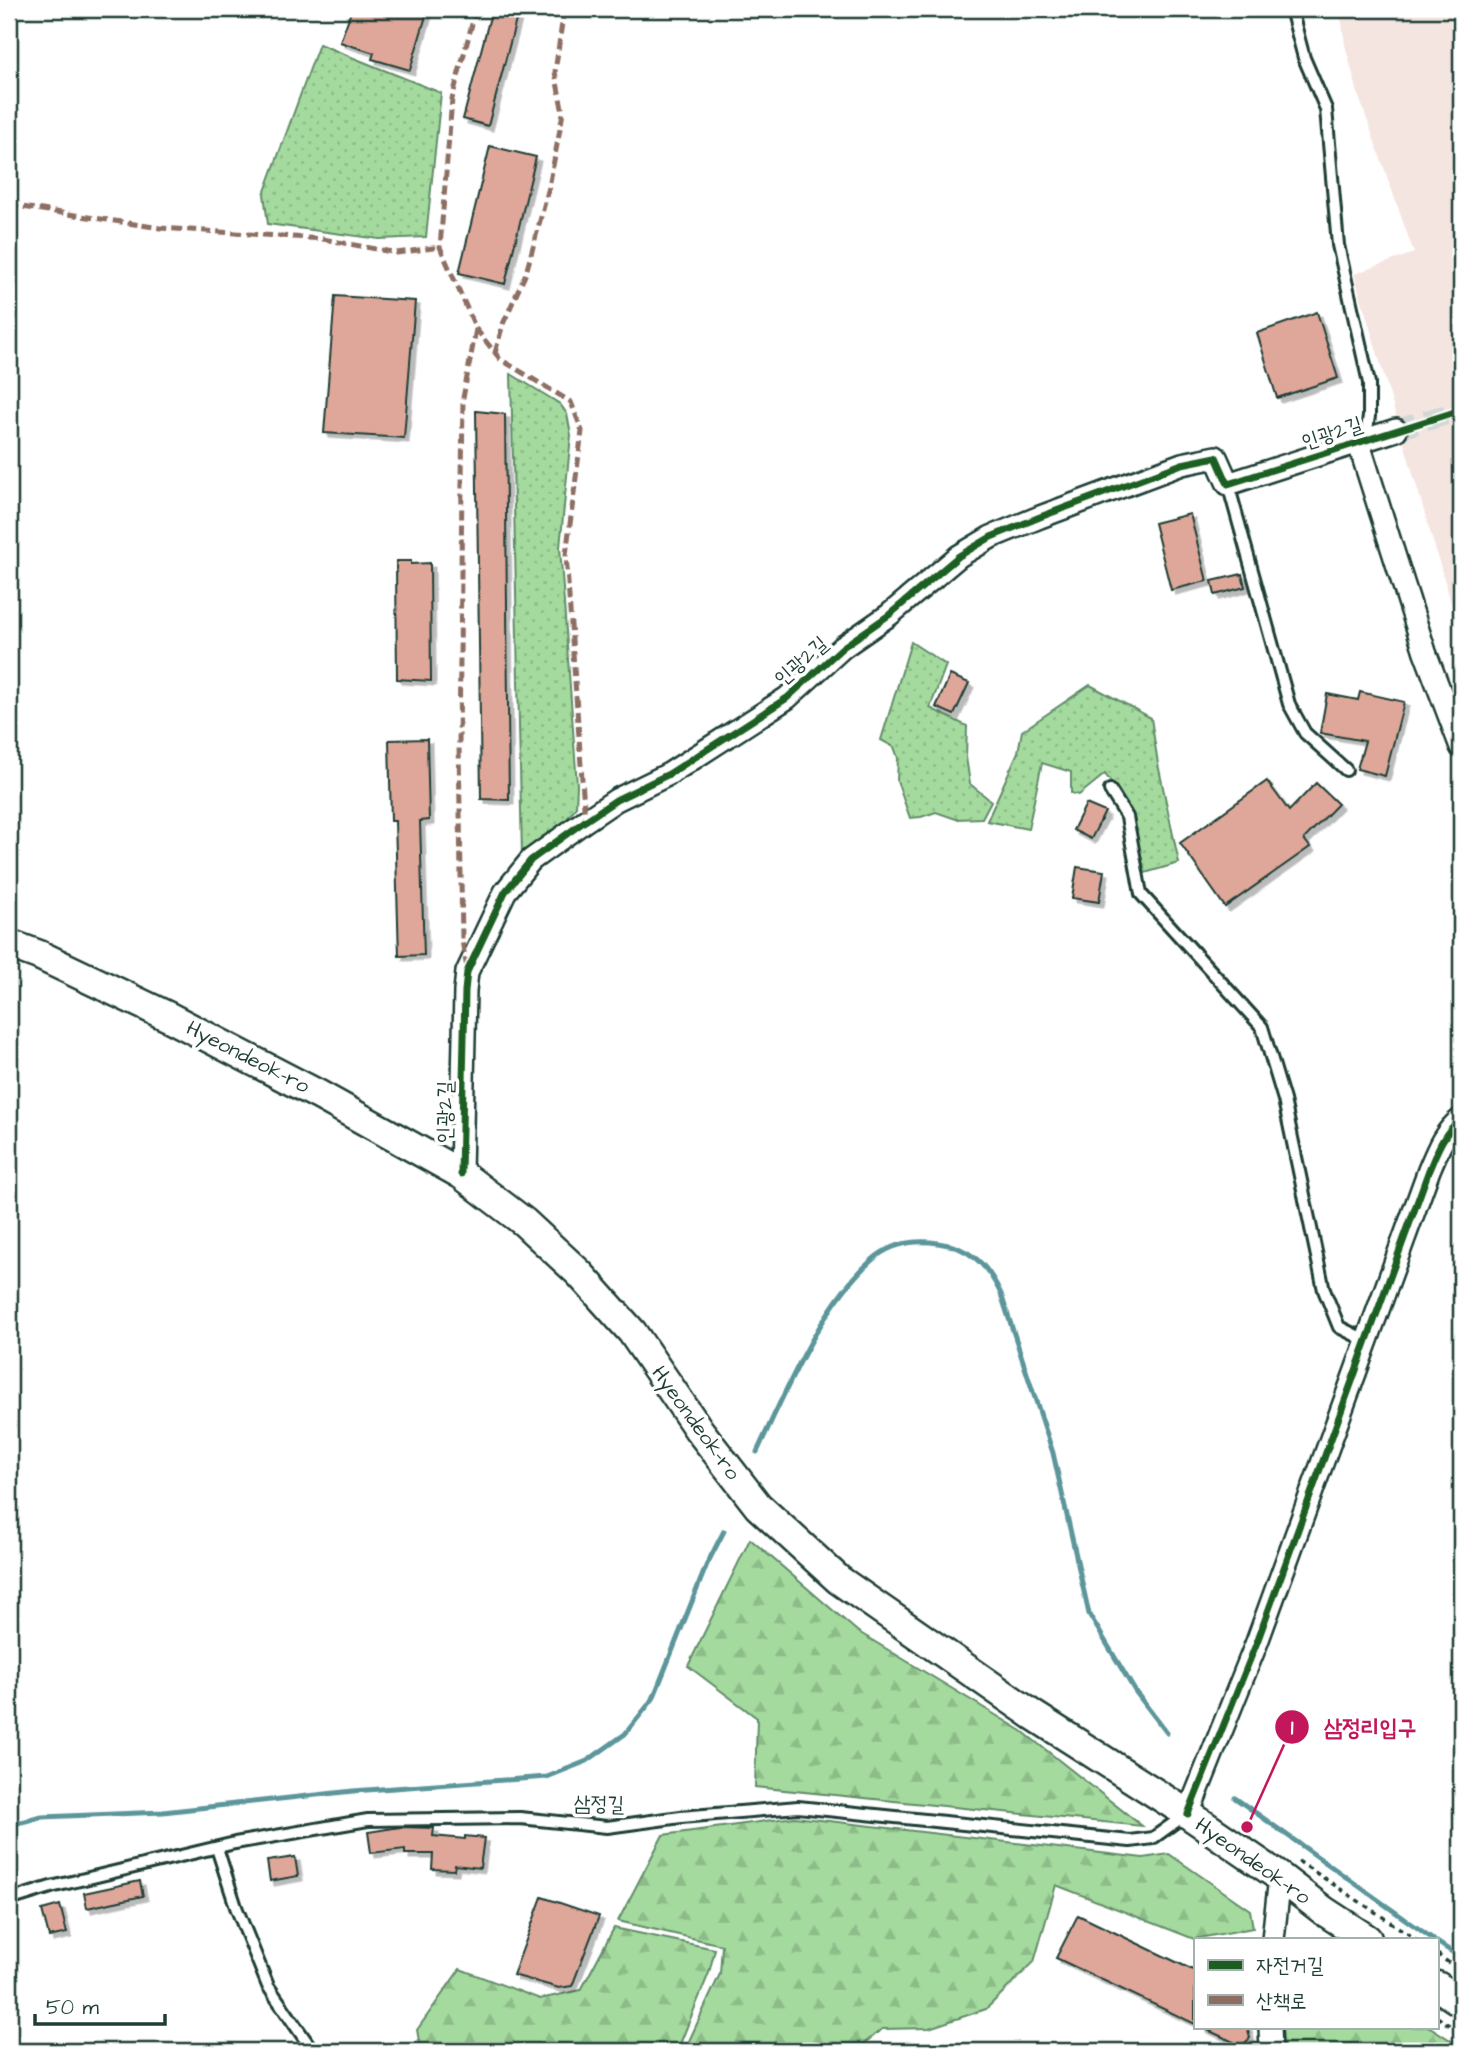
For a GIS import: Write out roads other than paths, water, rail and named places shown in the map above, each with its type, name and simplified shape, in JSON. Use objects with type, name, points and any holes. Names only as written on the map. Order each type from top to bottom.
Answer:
[{"type":"main road","name":"Hyeondeok-ro","points":[[9,944],[39,955],[169,1017],[319,1095],[461,1174],[524,1222],[579,1273],[632,1332],[699,1430],[758,1506],[839,1580],[1033,1715],[1188,1814],[1287,1867],[1324,1911],[1365,1938]]},
{"type":"main road","points":[[1438,1987],[1461,2002]]},
{"type":"street","name":"인광2길","points":[[461,1174],[464,992],[467,972],[505,892],[531,860],[616,800],[669,774],[787,698],[843,647],[888,615],[959,555],[991,537],[1182,464],[1216,457],[1228,484],[1396,430]]},
{"type":"street","points":[[1359,444],[1425,652],[1461,747]]},
{"type":"street","points":[[1188,1814],[1257,1642],[1365,1340],[1438,1147],[1452,1126],[1461,1119]]},
{"type":"street","points":[[1273,1938],[1287,1867]]},
{"type":"street","points":[[1270,2028],[1271,2051]]},
{"type":"lane","points":[[1291,9],[1304,58],[1326,109],[1338,245],[1369,383],[1367,430],[1359,444]]},
{"type":"lane","points":[[1228,484],[1289,704],[1305,733],[1346,770]]},
{"type":"lane","points":[[1110,790],[1127,817],[1141,894],[1262,1027],[1284,1100],[1324,1290],[1339,1327],[1365,1340]]},
{"type":"lane","name":"삼정길","points":[[9,1900],[51,1887],[217,1847],[369,1820],[520,1818],[607,1827],[681,1817],[798,1807],[1129,1841],[1153,1838],[1188,1814]]},
{"type":"lane","points":[[217,1847],[236,1907],[268,1986],[313,2051]]},
{"type":"waterway","points":[[757,1452],[794,1374],[824,1320],[840,1295],[877,1256],[899,1245],[922,1242],[950,1245],[969,1254],[984,1267],[1001,1294],[1053,1453],[1089,1614],[1135,1691],[1167,1733]]},
{"type":"waterway","points":[[9,1825],[42,1817],[163,1812],[353,1791],[547,1777],[587,1761],[625,1734],[653,1699],[707,1564],[724,1531]]},
{"type":"waterway","points":[[1235,1798],[1432,1938]]},
{"type":"waterway","points":[[1438,1943],[1461,1958]]},
{"type":"tunnel","points":[[1396,430],[1461,410]]},
{"type":"place","name":"삼정리입구","points":[[1247,1827]]}]
